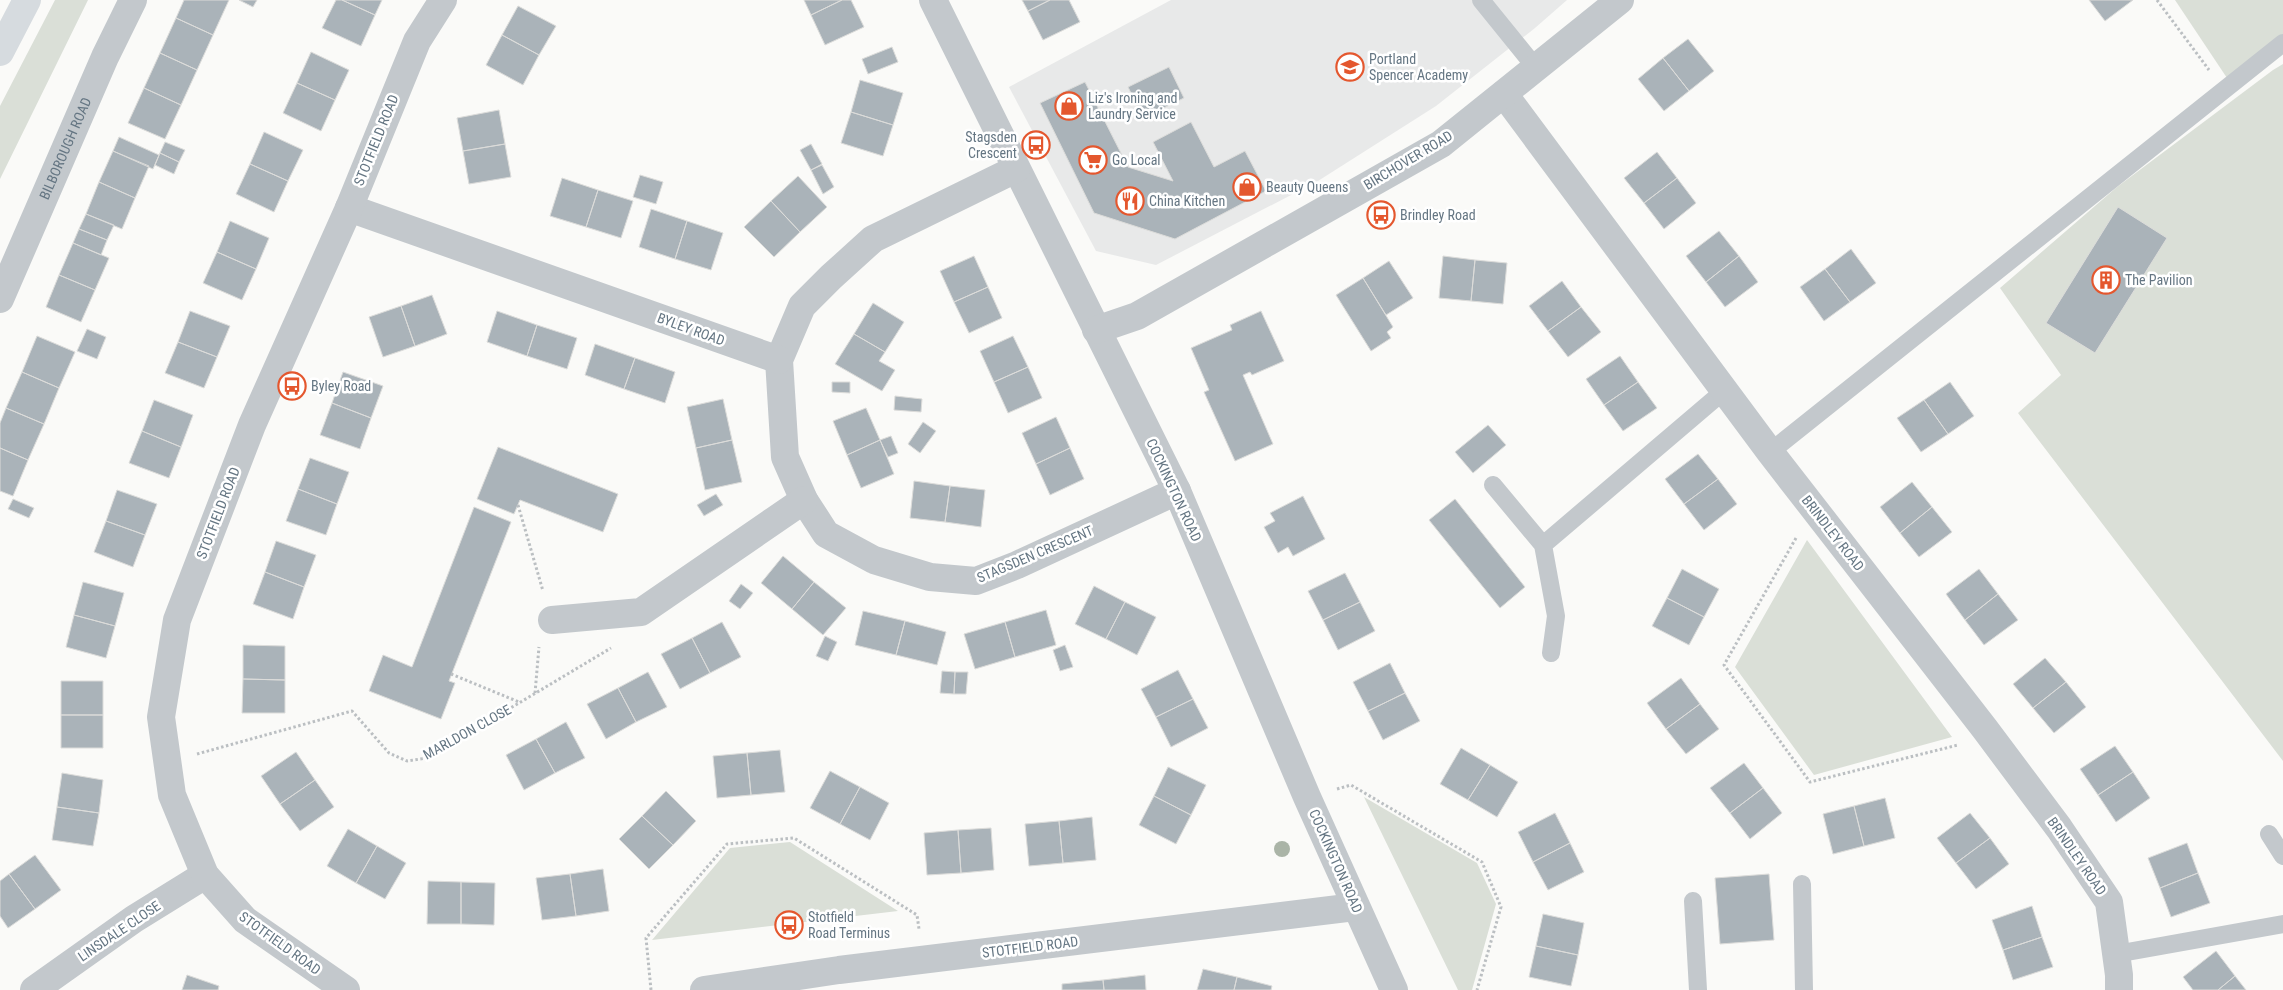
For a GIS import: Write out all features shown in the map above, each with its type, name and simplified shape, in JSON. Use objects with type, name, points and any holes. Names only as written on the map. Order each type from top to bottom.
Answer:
[{"type":"main road","points":[[0,52],[27,0]]},
{"type":"street","name":"BILBOROUGH ROAD","points":[[0,299],[105,57],[133,0]]},
{"type":"street","name":"STOTFIELD ROAD","points":[[346,990],[245,920],[205,874],[172,795],[161,717],[177,620],[252,425],[349,208],[417,41],[443,0]]},
{"type":"street","name":"COCKINGTON ROAD","points":[[932,0],[1177,491],[1307,797],[1394,990]]},
{"type":"street","name":"BIRCHOVER ROAD","points":[[1096,330],[1137,316],[1432,149],[1504,94],[1620,0]]},
{"type":"street","name":"BRINDLEY ROAD","points":[[1504,94],[1770,452],[1985,729],[2059,828],[2109,902],[2119,975],[2119,990]]},
{"type":"street","name":"STAGSDEN CRESCENT","points":[[1016,169],[873,239],[802,306],[779,360],[784,457],[804,500],[826,534],[874,560],[930,577],[976,581],[1017,565],[1177,491]]},
{"type":"street","name":"BYLEY ROAD","points":[[349,208],[779,360]]},
{"type":"street","points":[[552,620],[640,612],[804,500]]},
{"type":"street","name":"LINSDALE CLOSE","points":[[34,990],[134,919],[205,874]]},
{"type":"street","name":"STOTFIELD ROAD","points":[[704,990],[922,960],[1356,907]]},
{"type":"lane","points":[[1481,0],[1536,68]]},
{"type":"lane","points":[[1770,452],[2283,43]]},
{"type":"lane","points":[[1543,545],[1725,390]]},
{"type":"lane","points":[[1493,485],[1543,545],[1556,616],[1551,653]]},
{"type":"lane","points":[[2269,834],[2283,856]]},
{"type":"lane","points":[[1802,884],[1804,990]]},
{"type":"lane","points":[[1693,900],[1698,990]]},
{"type":"lane","points":[[2116,954],[2283,924]]},
{"type":"path","points":[[2157,0],[2224,90]]},
{"type":"path","points":[[518,505],[552,620],[539,644],[535,693]]},
{"type":"path","points":[[1821,517],[1800,531],[1724,665],[1810,782],[1965,743],[1985,729]]},
{"type":"path","name":"MARLDON CLOSE","points":[[168,763],[352,711],[389,753],[407,761],[426,758],[622,641],[640,612]]},
{"type":"path","points":[[452,674],[520,702]]},
{"type":"path","points":[[1307,797],[1351,785],[1482,862],[1501,907],[1477,990]]},
{"type":"path","points":[[651,990],[646,938],[727,844],[794,838],[917,915],[922,960]]},
{"type":"shaded area","points":[[55,0],[88,0],[0,179],[0,106]]},
{"type":"shaded area","points":[[1171,0],[1567,0],[1535,28],[1436,106],[1318,181],[1156,265],[1096,251],[1009,87]]},
{"type":"shaded area","points":[[2175,0],[2283,0],[2283,35],[2227,78]]},
{"type":"shaded area","points":[[2283,64],[2283,761],[2018,413],[2061,375],[2000,288],[2117,187]]},
{"type":"shaded area","points":[[1807,540],[1952,737],[1814,775],[1735,667]]},
{"type":"shaded area","points":[[1364,797],[1477,863],[1496,904],[1472,990],[1458,990]]},
{"type":"shaded area","points":[[790,842],[898,911],[652,940],[730,848]]},
{"type":"building","points":[[184,0],[229,0],[213,35],[176,18]]},
{"type":"building","points":[[239,0],[257,0],[253,7]]},
{"type":"building","points":[[336,0],[342,0],[375,15],[361,46],[322,28]]},
{"type":"building","points":[[342,0],[382,0],[375,15]]},
{"type":"building","points":[[804,0],[842,0],[811,15]]},
{"type":"building","points":[[842,0],[851,0],[864,27],[825,45],[811,15]]},
{"type":"building","points":[[1022,0],[1050,0],[1028,11]]},
{"type":"building","points":[[1050,0],[1069,0],[1080,22],[1043,40],[1028,11]]},
{"type":"building","points":[[2089,0],[2133,0],[2105,21]]},
{"type":"building","points":[[518,6],[556,26],[539,55],[502,35]]},
{"type":"building","points":[[176,18],[213,35],[197,70],[160,53]]},
{"type":"building","points":[[502,35],[539,55],[523,85],[486,65]]},
{"type":"building","points":[[1688,39],[1714,71],[1689,91],[1663,58]]},
{"type":"building","points":[[892,47],[898,62],[868,74],[862,59]]},
{"type":"building","points":[[311,52],[349,70],[335,100],[297,83]]},
{"type":"building","points":[[160,53],[197,70],[181,105],[144,88]]},
{"type":"building","points":[[1663,58],[1689,91],[1664,111],[1638,79]]},
{"type":"building","points":[[1169,67],[1184,98],[1143,118],[1128,87]]},
{"type":"building","points":[[860,80],[903,93],[893,125],[851,112]]},
{"type":"building","points":[[1085,82],[1128,167],[1173,181],[1153,142],[1191,122],[1214,167],[1245,151],[1266,191],[1175,239],[1094,213],[1040,103]]},
{"type":"building","points":[[297,83],[335,100],[321,131],[283,113]]},
{"type":"building","points":[[144,88],[181,105],[165,139],[128,123]]},
{"type":"building","points":[[499,110],[505,144],[463,151],[457,118]]},
{"type":"building","points":[[851,112],[893,125],[883,156],[841,143]]},
{"type":"building","points":[[264,132],[303,150],[288,181],[250,164]]},
{"type":"building","points":[[119,137],[159,155],[153,169],[113,151]]},
{"type":"building","points":[[165,142],[185,150],[179,162],[160,153]]},
{"type":"building","points":[[505,144],[511,177],[469,184],[463,151]]},
{"type":"building","points":[[811,144],[822,164],[811,170],[800,150]]},
{"type":"building","points":[[113,151],[149,166],[135,198],[99,182]]},
{"type":"building","points":[[1657,152],[1677,178],[1644,203],[1624,178]]},
{"type":"building","points":[[160,153],[179,162],[174,174],[155,165]]},
{"type":"building","points":[[250,164],[288,181],[274,212],[236,194]]},
{"type":"building","points":[[822,165],[834,187],[823,194],[811,170]]},
{"type":"building","points":[[640,175],[663,182],[656,204],[633,197]]},
{"type":"building","points":[[798,176],[827,207],[800,232],[771,201]]},
{"type":"building","points":[[562,178],[598,190],[586,227],[550,216]]},
{"type":"building","points":[[1677,178],[1696,203],[1664,229],[1644,203]]},
{"type":"building","points":[[99,182],[135,198],[122,229],[86,214]]},
{"type":"building","points":[[598,190],[633,201],[621,238],[586,227]]},
{"type":"building","points":[[771,201],[800,232],[774,257],[744,227]]},
{"type":"building","name":"The Pavilion","points":[[2118,207],[2167,238],[2095,353],[2046,323]]},
{"type":"building","points":[[651,209],[687,221],[675,259],[639,247]]},
{"type":"building","points":[[86,214],[114,225],[107,240],[79,229]]},
{"type":"building","points":[[230,221],[269,238],[256,269],[217,252]]},
{"type":"building","points":[[687,221],[723,233],[711,270],[675,259]]},
{"type":"building","points":[[79,229],[107,240],[101,255],[73,243]]},
{"type":"building","points":[[1719,231],[1739,256],[1706,282],[1686,256]]},
{"type":"building","points":[[73,243],[109,258],[95,290],[59,275]]},
{"type":"building","points":[[1851,249],[1876,283],[1850,302],[1825,269]]},
{"type":"building","points":[[217,252],[256,269],[242,300],[203,283]]},
{"type":"building","points":[[974,256],[988,287],[954,302],[940,271]]},
{"type":"building","points":[[1443,256],[1475,260],[1471,301],[1439,298]]},
{"type":"building","points":[[1739,256],[1758,282],[1725,307],[1706,282]]},
{"type":"building","points":[[1475,260],[1507,263],[1503,304],[1471,301]]},
{"type":"building","points":[[1389,261],[1413,298],[1386,315],[1363,278]]},
{"type":"building","points":[[1825,269],[1850,302],[1824,321],[1800,287]]},
{"type":"building","points":[[59,275],[95,290],[81,322],[46,307]]},
{"type":"building","points":[[1363,278],[1393,327],[1387,332],[1391,338],[1371,351],[1336,295]]},
{"type":"building","points":[[1562,281],[1581,307],[1548,331],[1529,306]]},
{"type":"building","points":[[988,287],[1002,318],[969,333],[954,302]]},
{"type":"building","points":[[432,295],[447,334],[415,346],[401,306]]},
{"type":"building","points":[[873,303],[904,322],[885,352],[854,334]]},
{"type":"building","points":[[401,306],[415,346],[383,357],[369,317]]},
{"type":"building","points":[[1581,307],[1601,332],[1568,357],[1548,331]]},
{"type":"building","points":[[190,311],[230,326],[217,357],[178,342]]},
{"type":"building","points":[[497,311],[537,325],[527,356],[487,342]]},
{"type":"building","points":[[1261,311],[1284,361],[1252,375],[1250,372],[1243,375],[1273,444],[1235,461],[1204,392],[1209,390],[1191,348],[1232,330],[1230,325]]},
{"type":"building","points":[[537,325],[577,338],[567,369],[527,356]]},
{"type":"building","points":[[87,329],[106,337],[97,359],[77,351]]},
{"type":"building","points":[[854,334],[885,352],[879,361],[895,370],[882,391],[835,364]]},
{"type":"building","points":[[37,336],[75,352],[59,388],[22,372]]},
{"type":"building","points":[[1013,336],[1028,367],[994,382],[980,351]]},
{"type":"building","points":[[178,342],[217,357],[204,388],[165,373]]},
{"type":"building","points":[[595,344],[635,358],[624,389],[585,375]]},
{"type":"building","points":[[1620,356],[1638,382],[1604,405],[1586,379]]},
{"type":"building","points":[[635,358],[675,372],[665,403],[624,389]]},
{"type":"building","points":[[1028,367],[1042,398],[1008,413],[994,382]]},
{"type":"building","points":[[22,372],[59,388],[44,424],[6,408]]},
{"type":"building","points":[[343,372],[383,386],[371,418],[332,403]]},
{"type":"building","points":[[832,382],[850,382],[850,393],[832,392]]},
{"type":"building","points":[[1638,382],[1657,408],[1623,431],[1604,405]]},
{"type":"building","points":[[1950,382],[1974,416],[1948,434],[1924,400]]},
{"type":"building","points":[[895,396],[922,399],[921,412],[894,410]]},
{"type":"building","points":[[723,399],[732,440],[696,448],[687,407]]},
{"type":"building","points":[[154,400],[193,415],[181,447],[142,431]]},
{"type":"building","points":[[1924,400],[1948,434],[1921,452],[1897,418]]},
{"type":"building","points":[[332,403],[371,418],[360,449],[320,435]]},
{"type":"building","points":[[6,408],[44,424],[28,460],[0,448],[0,423]]},
{"type":"building","points":[[866,408],[880,440],[847,455],[833,421]]},
{"type":"building","points":[[1056,417],[1070,448],[1036,464],[1022,433]]},
{"type":"building","points":[[923,422],[936,431],[920,453],[908,444]]},
{"type":"building","points":[[1488,425],[1506,445],[1473,473],[1455,452]]},
{"type":"building","points":[[142,431],[181,447],[169,478],[129,463]]},
{"type":"building","points":[[891,436],[898,453],[888,457],[880,440]]},
{"type":"building","points":[[732,440],[742,482],[705,490],[696,448]]},
{"type":"building","points":[[880,440],[894,474],[861,488],[847,455]]},
{"type":"building","points":[[498,447],[618,494],[603,532],[520,500],[514,514],[477,499]]},
{"type":"building","points":[[0,448],[28,460],[13,496],[0,491]]},
{"type":"building","points":[[1070,448],[1084,479],[1050,495],[1036,464]]},
{"type":"building","points":[[1698,454],[1718,479],[1684,504],[1665,479]]},
{"type":"building","points":[[310,458],[349,472],[337,504],[298,489]]},
{"type":"building","points":[[1718,479],[1737,504],[1704,530],[1684,504]]},
{"type":"building","points":[[914,481],[950,486],[945,522],[910,518]]},
{"type":"building","points":[[1912,482],[1932,507],[1900,533],[1880,507]]},
{"type":"building","points":[[950,486],[985,490],[981,527],[945,522]]},
{"type":"building","points":[[298,489],[337,504],[326,535],[286,521]]},
{"type":"building","points":[[117,490],[157,504],[145,535],[106,521]]},
{"type":"building","points":[[716,494],[723,505],[704,516],[697,505]]},
{"type":"building","points":[[1303,496],[1325,539],[1293,556],[1288,547],[1278,553],[1264,527],[1275,521],[1270,513]]},
{"type":"building","points":[[13,499],[34,508],[29,518],[8,509]]},
{"type":"building","points":[[1455,499],[1525,587],[1500,608],[1429,520]]},
{"type":"building","points":[[474,507],[511,522],[449,681],[455,683],[441,719],[369,691],[383,655],[412,667]]},
{"type":"building","points":[[1932,507],[1952,532],[1919,557],[1900,533]]},
{"type":"building","points":[[106,521],[145,535],[133,567],[94,552]]},
{"type":"building","points":[[276,541],[316,555],[304,587],[265,572]]},
{"type":"building","points":[[783,556],[814,582],[792,609],[761,583]]},
{"type":"building","points":[[1682,569],[1719,589],[1704,617],[1667,598]]},
{"type":"building","points":[[1979,569],[1998,594],[1965,620],[1946,594]]},
{"type":"building","points":[[265,572],[304,587],[293,619],[253,604]]},
{"type":"building","points":[[1345,573],[1360,602],[1323,620],[1308,591]]},
{"type":"building","points":[[83,582],[124,593],[115,626],[74,615]]},
{"type":"building","points":[[814,582],[846,608],[823,635],[792,609]]},
{"type":"building","points":[[741,584],[753,593],[740,609],[729,601]]},
{"type":"building","points":[[1094,586],[1125,602],[1106,639],[1075,624]]},
{"type":"building","points":[[1998,594],[2018,620],[1984,645],[1965,620]]},
{"type":"building","points":[[1667,598],[1704,617],[1689,645],[1652,626]]},
{"type":"building","points":[[1125,602],[1156,617],[1137,655],[1106,639]]},
{"type":"building","points":[[1360,602],[1375,631],[1338,650],[1323,620]]},
{"type":"building","points":[[1046,610],[1056,645],[1015,657],[1005,622]]},
{"type":"building","points":[[863,611],[905,621],[896,655],[855,645]]},
{"type":"building","points":[[74,615],[115,626],[106,658],[66,647]]},
{"type":"building","points":[[905,621],[946,632],[937,665],[896,655]]},
{"type":"building","points":[[722,622],[741,657],[710,673],[692,638]]},
{"type":"building","points":[[1005,622],[1015,657],[975,669],[964,634]]},
{"type":"building","points":[[825,636],[837,642],[828,661],[816,656]]},
{"type":"building","points":[[692,638],[710,673],[680,689],[661,654]]},
{"type":"building","points":[[243,645],[285,646],[285,680],[243,679]]},
{"type":"building","points":[[1065,645],[1073,667],[1060,671],[1053,650]]},
{"type":"building","points":[[2045,658],[2066,682],[2033,708],[2013,684]]},
{"type":"building","points":[[1390,663],[1405,693],[1368,711],[1353,682]]},
{"type":"building","points":[[1178,670],[1193,699],[1156,717],[1141,689]]},
{"type":"building","points":[[942,671],[955,672],[954,694],[940,693]]},
{"type":"building","points":[[648,672],[667,707],[636,722],[618,688]]},
{"type":"building","points":[[955,672],[968,672],[966,694],[954,694]]},
{"type":"building","points":[[1681,678],[1700,704],[1666,729],[1647,703]]},
{"type":"building","points":[[243,679],[285,680],[285,713],[242,713]]},
{"type":"building","points":[[61,681],[103,681],[103,715],[61,715]]},
{"type":"building","points":[[2066,682],[2086,707],[2054,733],[2033,708]]},
{"type":"building","points":[[618,688],[636,722],[606,739],[587,704]]},
{"type":"building","points":[[1405,693],[1420,721],[1383,740],[1368,711]]},
{"type":"building","points":[[1193,699],[1208,728],[1171,747],[1156,717]]},
{"type":"building","points":[[1700,704],[1719,729],[1686,754],[1666,729]]},
{"type":"building","points":[[61,715],[103,715],[103,748],[61,748]]},
{"type":"building","points":[[566,722],[585,758],[555,773],[536,739]]},
{"type":"building","points":[[536,739],[555,773],[524,790],[506,755]]},
{"type":"building","points":[[2115,746],[2133,772],[2098,795],[2080,769]]},
{"type":"building","points":[[1461,748],[1490,765],[1468,800],[1440,784]]},
{"type":"building","points":[[780,750],[785,792],[751,795],[747,753]]},
{"type":"building","points":[[296,752],[315,780],[280,804],[261,776]]},
{"type":"building","points":[[747,753],[751,795],[717,798],[713,756]]},
{"type":"building","points":[[1744,763],[1763,788],[1730,813],[1710,788]]},
{"type":"building","points":[[1490,765],[1518,782],[1497,817],[1468,800]]},
{"type":"building","points":[[1168,767],[1206,785],[1191,815],[1154,796]]},
{"type":"building","points":[[830,771],[860,787],[840,824],[810,808]]},
{"type":"building","points":[[2133,772],[2150,798],[2116,822],[2098,795]]},
{"type":"building","points":[[62,773],[103,780],[99,813],[57,807]]},
{"type":"building","points":[[315,780],[334,807],[300,831],[280,804]]},
{"type":"building","points":[[860,787],[889,803],[870,840],[840,824]]},
{"type":"building","points":[[1763,788],[1782,813],[1750,839],[1730,813]]},
{"type":"building","points":[[666,791],[696,821],[673,845],[642,816]]},
{"type":"building","points":[[1154,796],[1191,815],[1176,844],[1139,825]]},
{"type":"building","points":[[1885,798],[1895,838],[1864,846],[1854,806]]},
{"type":"building","points":[[1854,806],[1864,846],[1833,854],[1823,814]]},
{"type":"building","points":[[57,807],[99,813],[93,846],[52,840]]},
{"type":"building","points":[[1555,813],[1570,843],[1533,862],[1518,832]]},
{"type":"building","points":[[1970,813],[1990,838],[1956,863],[1937,838]]},
{"type":"building","points":[[642,816],[673,845],[649,869],[619,839]]},
{"type":"building","points":[[1092,817],[1096,860],[1063,863],[1059,821]]},
{"type":"building","points":[[1059,821],[1063,863],[1029,866],[1025,824]]},
{"type":"building","points":[[991,828],[994,870],[961,873],[958,830]]},
{"type":"building","points":[[348,829],[377,846],[356,883],[327,866]]},
{"type":"building","points":[[958,830],[961,873],[927,875],[924,833]]},
{"type":"building","points":[[1990,838],[2009,864],[1976,889],[1956,863]]},
{"type":"building","points":[[1570,843],[1584,872],[1548,890],[1533,862]]},
{"type":"building","points":[[2187,843],[2198,873],[2160,888],[2148,858]]},
{"type":"building","points":[[377,846],[406,863],[385,899],[356,883]]},
{"type":"building","points":[[35,855],[61,890],[35,909],[9,874]]},
{"type":"building","points":[[603,869],[609,911],[576,916],[570,874]]},
{"type":"building","points":[[2198,873],[2210,903],[2171,917],[2160,888]]},
{"type":"building","points":[[9,874],[35,909],[8,928],[0,916],[0,881]]},
{"type":"building","points":[[570,874],[576,916],[542,920],[536,878]]},
{"type":"building","points":[[1769,874],[1774,940],[1720,944],[1715,878]]},
{"type":"building","points":[[428,881],[461,882],[461,924],[427,924]]},
{"type":"building","points":[[461,882],[495,883],[494,925],[461,924]]},
{"type":"building","points":[[2032,906],[2042,937],[2003,950],[1992,920]]},
{"type":"building","points":[[1543,914],[1584,923],[1578,955],[1536,946]]},
{"type":"building","points":[[2042,937],[2053,967],[2013,980],[2003,950]]},
{"type":"building","points":[[1536,946],[1578,955],[1571,986],[1529,977]]},
{"type":"building","points":[[2216,951],[2235,976],[2218,990],[2193,990],[2183,977]]},
{"type":"building","points":[[1203,969],[1237,977],[1234,990],[1197,990]]},
{"type":"building","points":[[187,975],[219,986],[218,990],[182,990]]},
{"type":"building","points":[[1145,975],[1146,990],[1104,990],[1103,980]]},
{"type":"building","points":[[2235,976],[2246,990],[2218,990]]},
{"type":"building","points":[[1237,977],[1272,986],[1271,990],[1234,990]]},
{"type":"building","points":[[1103,980],[1104,990],[1062,990],[1062,984]]},
{"type":"place","name":"Portland Spencer Academy","points":[[1350,67]]},
{"type":"place","name":"Liz's Ironing and Laundry Service","points":[[1069,106]]},
{"type":"place","name":"Stagsden Crescent","points":[[1036,145]]},
{"type":"place","name":"Go Local","points":[[1093,160]]},
{"type":"place","name":"Beauty Queens","points":[[1247,187]]},
{"type":"place","name":"China Kitchen","points":[[1130,201]]},
{"type":"place","name":"Brindley Road","points":[[1381,215]]},
{"type":"place","name":"The Pavilion","points":[[2106,280]]},
{"type":"place","name":"Byley Road","points":[[292,386]]},
{"type":"place","name":"Stotfield Road Terminus","points":[[789,925]]}]
